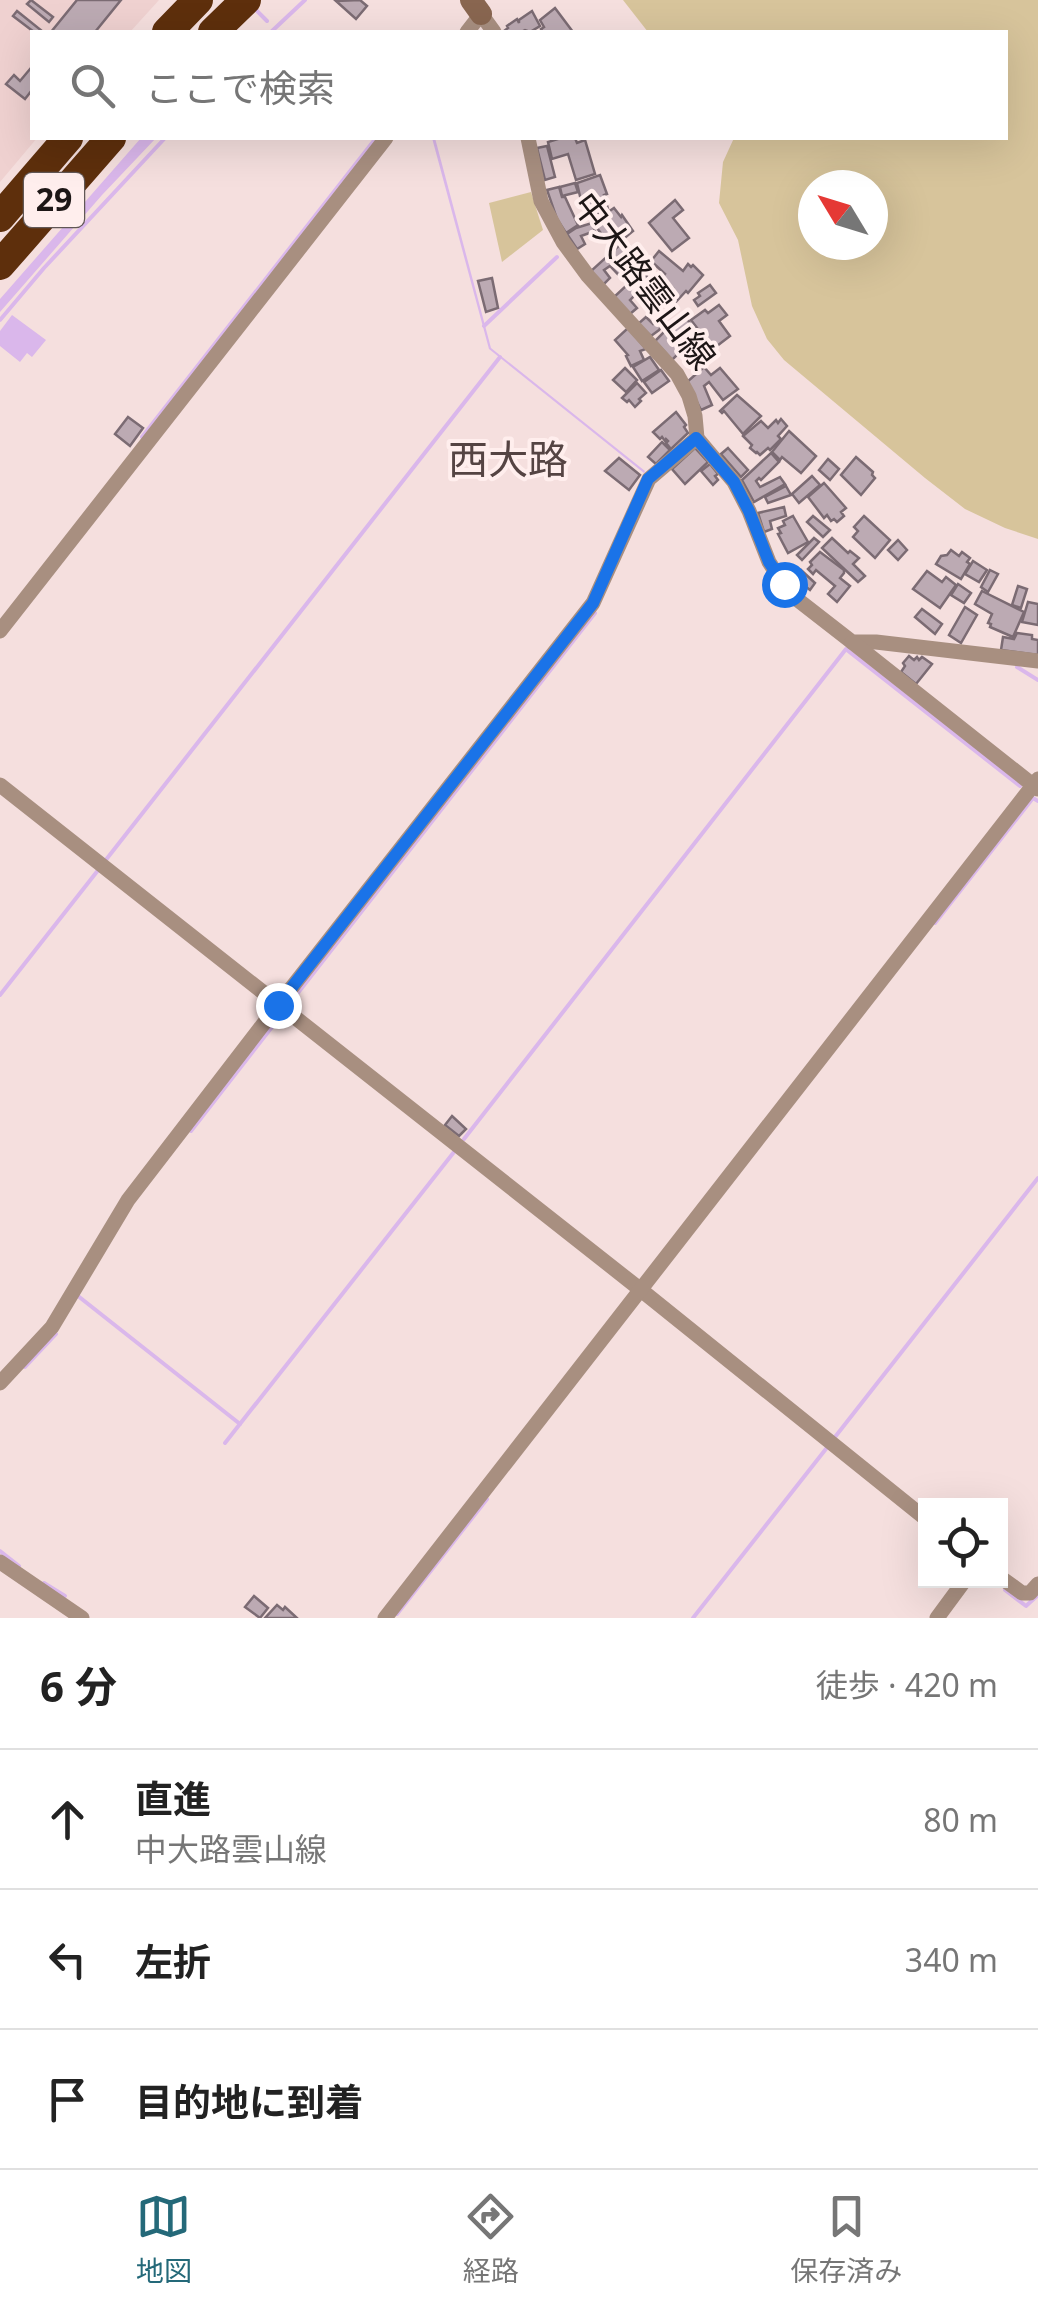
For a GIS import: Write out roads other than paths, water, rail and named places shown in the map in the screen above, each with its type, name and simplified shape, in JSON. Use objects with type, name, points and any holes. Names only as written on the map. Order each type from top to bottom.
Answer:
[{"type":"highway","points":[[169,30],[198,0]]},
{"type":"highway","points":[[215,30],[245,1]]},
{"type":"highway","name":"29","points":[[0,217],[66,140]]},
{"type":"highway","name":"29","points":[[0,264],[108,140]]},
{"type":"street","points":[[0,631],[384,140]]},
{"type":"street","name":"中大路雲山線","points":[[528,140],[541,201],[563,242],[588,276],[677,374],[694,416],[696,438],[734,482],[769,562],[789,593],[1036,784]]},
{"type":"street","points":[[0,1383],[52,1327],[128,1200],[593,603],[648,479],[696,438]]},
{"type":"street","points":[[852,642],[1038,661]]},
{"type":"street","points":[[385,1618],[1036,784]]},
{"type":"street","points":[[0,786],[918,1513]]},
{"type":"street","points":[[0,1562],[82,1618]]},
{"type":"street","points":[[1008,1583],[1022,1593],[1030,1593],[1038,1584]]},
{"type":"street","points":[[937,1618],[959,1588]]},
{"type":"waterway","points":[[273,30],[305,0]]},
{"type":"waterway","points":[[253,7],[267,21]]},
{"type":"waterway","points":[[0,320],[163,140]]},
{"type":"waterway","points":[[142,437],[374,140]]},
{"type":"waterway","points":[[484,326],[557,257]]},
{"type":"waterway","points":[[105,861],[500,357]]},
{"type":"waterway","points":[[290,1003],[595,613]]},
{"type":"waterway","points":[[464,1139],[846,649]]},
{"type":"waterway","points":[[847,650],[1020,786]]},
{"type":"waterway","points":[[1017,667],[1038,680]]},
{"type":"waterway","points":[[935,923],[1033,798],[1038,801]]},
{"type":"waterway","points":[[0,995],[99,869]]},
{"type":"waterway","points":[[191,1131],[279,1018]]},
{"type":"waterway","points":[[225,1443],[454,1152]]},
{"type":"waterway","points":[[835,1437],[1038,1178]]},
{"type":"waterway","points":[[78,1296],[240,1424]]},
{"type":"waterway","points":[[25,1367],[56,1334]]},
{"type":"waterway","points":[[693,1618],[829,1445]]},
{"type":"waterway","points":[[397,1614],[487,1499]]},
{"type":"waterway","points":[[0,1551],[19,1566]]},
{"type":"waterway","points":[[44,1583],[65,1596]]},
{"type":"waterway","points":[[1005,1590],[1026,1606],[1038,1595]]},
{"type":"district","name":"西大路","points":[[508,460]]}]
